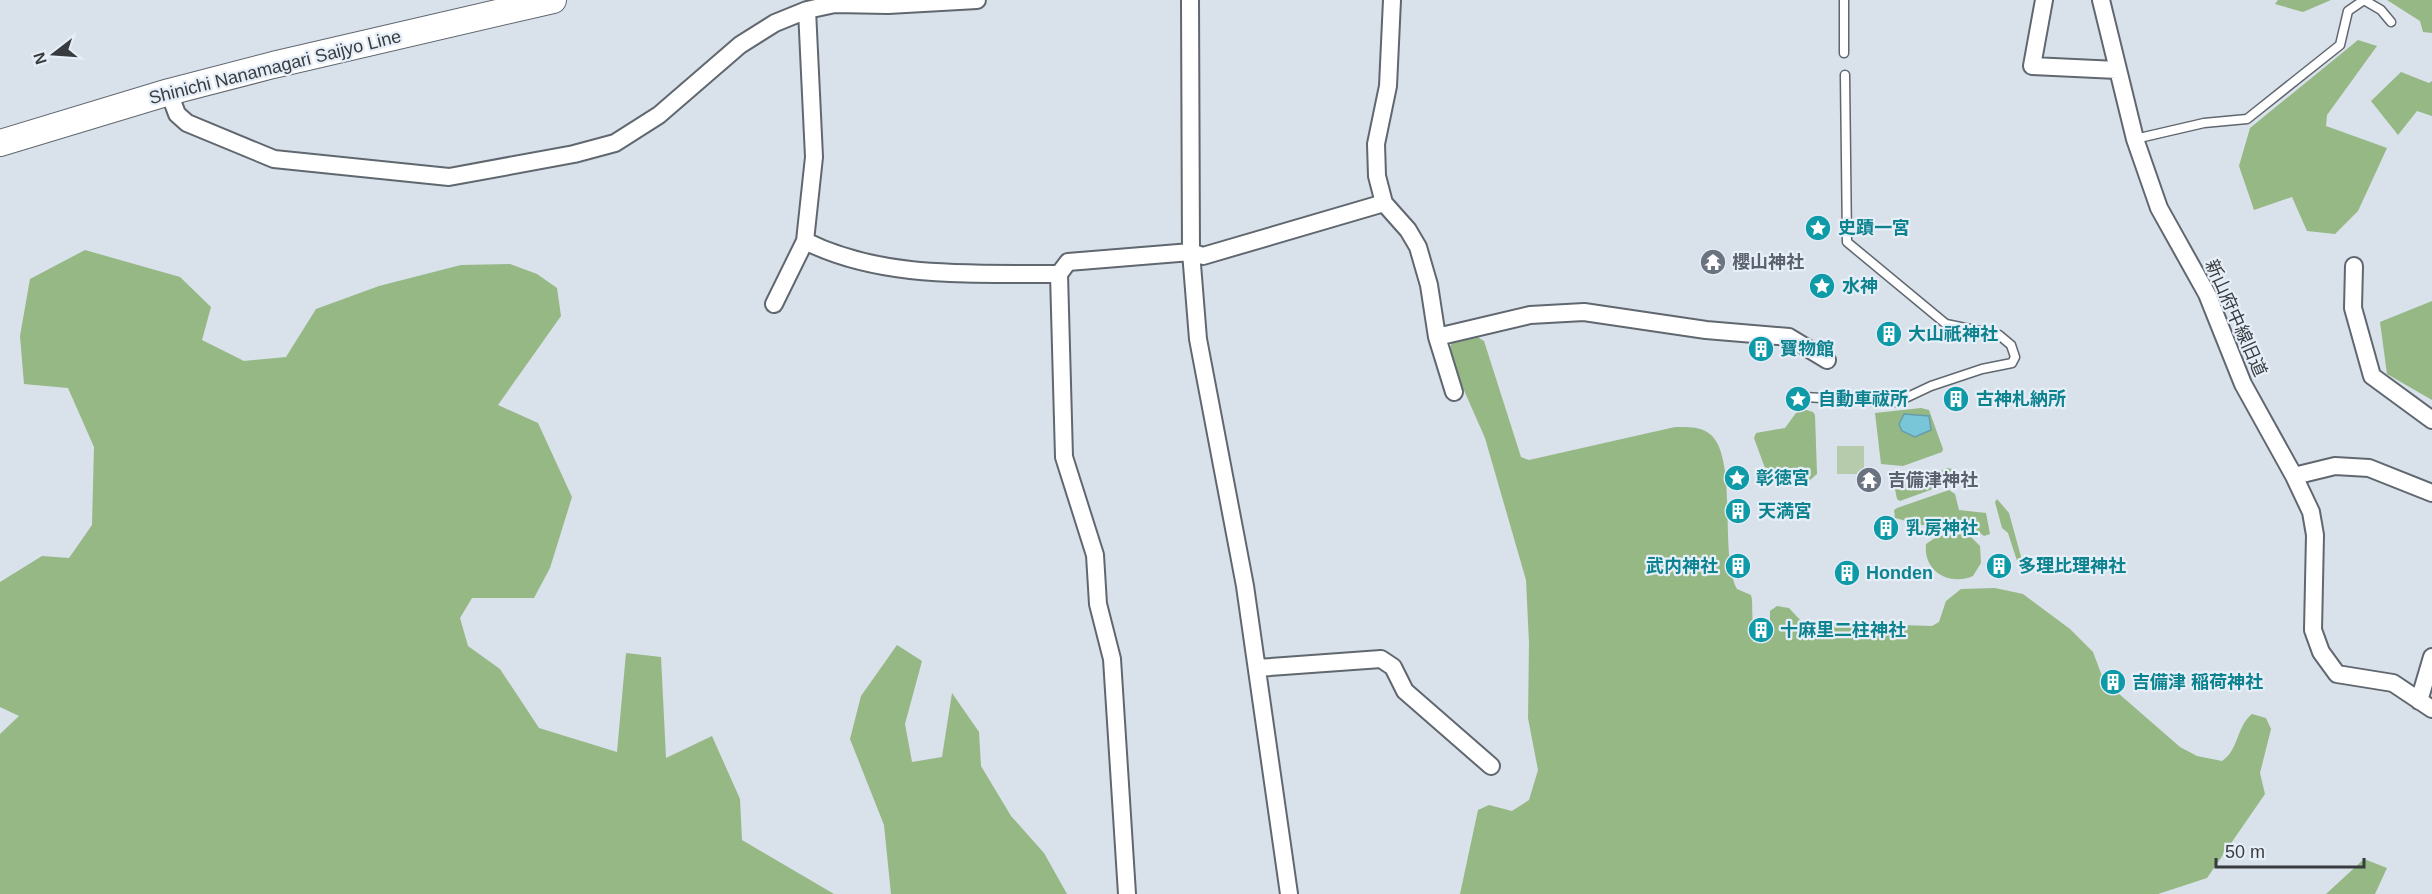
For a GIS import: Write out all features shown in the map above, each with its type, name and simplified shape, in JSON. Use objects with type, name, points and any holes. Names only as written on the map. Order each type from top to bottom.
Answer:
[{"type":"main road","name":"Shinichi Nanamagari Saijyo Line","points":[[0,143],[169,92],[273,64],[553,0]]},
{"type":"street","points":[[169,92],[177,114],[188,123],[274,159],[449,177],[574,154],[615,143],[659,115],[740,45],[775,23],[807,10],[835,4],[888,5],[977,0]]},
{"type":"street","points":[[1190,0],[1191,252],[1198,339],[1245,586],[1289,894]]},
{"type":"street","points":[[1392,0],[1388,86],[1376,144],[1377,176],[1384,203],[1408,230],[1418,247],[1429,285],[1437,338],[1454,392]]},
{"type":"street","points":[[2044,0],[2032,66],[2117,70]]},
{"type":"street","name":"新山府中線旧道","points":[[2101,0],[2135,139],[2159,208],[2207,294],[2243,384],[2294,476],[2311,512],[2315,535],[2313,630],[2321,652],[2337,675],[2392,683],[2426,705]]},
{"type":"street","points":[[774,304],[805,241],[814,156],[810,28],[807,10]]},
{"type":"street","points":[[1127,894],[1112,659],[1098,604],[1095,555],[1064,457],[1059,274],[1068,262],[1191,252],[1203,256],[1384,203]]},
{"type":"street","points":[[805,241],[825,251],[898,270],[1059,274]]},
{"type":"street","points":[[2354,266],[2354,308],[2372,376],[2432,420]]},
{"type":"street","points":[[1437,338],[1530,315],[1584,312],[1706,330],[1789,337],[1827,360]]},
{"type":"street","points":[[2294,476],[2335,466],[2369,468],[2432,493]]},
{"type":"street","points":[[2426,705],[2432,657]]},
{"type":"street","points":[[1257,668],[1381,659],[1393,667],[1405,691],[1491,766]]},
{"type":"lane","points":[[1844,0],[1844,52]]},
{"type":"lane","points":[[2135,139],[2204,123],[2247,119],[2340,45],[2348,11],[2364,0],[2381,10],[2391,22]]},
{"type":"lane","points":[[1804,397],[1897,402],[1931,386],[1982,369],[2012,363],[2015,357],[2011,345],[1999,335],[1946,324],[1847,242],[1845,75]]},
{"type":"green space","points":[[2278,0],[2331,0],[2303,12],[2275,4]]},
{"type":"green space","points":[[2387,0],[2432,0],[2432,33],[2423,32],[2420,21]]},
{"type":"green space","points":[[2358,40],[2377,46],[2327,115],[2326,126],[2387,148],[2358,211],[2335,234],[2307,231],[2292,197],[2254,210],[2239,166],[2250,128]]},
{"type":"green space","points":[[2401,72],[2429,83],[2432,81],[2432,116],[2417,111],[2398,135],[2371,101]]},
{"type":"green space","points":[[85,250],[180,277],[211,307],[202,340],[244,361],[286,357],[316,309],[379,286],[461,265],[510,264],[537,274],[557,288],[561,316],[498,405],[538,423],[572,497],[550,568],[534,598],[472,598],[460,618],[468,646],[500,669],[539,728],[617,752],[626,653],[661,657],[666,758],[712,736],[740,799],[742,840],[834,894],[0,894],[0,734],[19,716],[0,707],[0,582],[42,556],[69,558],[92,525],[94,447],[68,388],[24,384],[20,336],[30,279]]},
{"type":"green space","points":[[2432,301],[2432,400],[2387,374],[2380,322]]},
{"type":"green space","points":[[1476,336],[1484,341],[1521,457],[1529,460],[1675,427],[1703,430],[1717,443],[1723,460],[1726,481],[1732,573],[1737,589],[1751,595],[1753,642],[1770,640],[1770,611],[1777,606],[1789,608],[1802,622],[1932,626],[1939,622],[1946,601],[1961,589],[1995,588],[2023,594],[2070,629],[2093,652],[2102,676],[2118,693],[2180,747],[2197,756],[2222,761],[2232,751],[2243,725],[2252,714],[2266,718],[2271,729],[2260,773],[2265,794],[2207,878],[2158,894],[1460,894],[1478,810],[1489,805],[1512,811],[1529,800],[1538,770],[1528,718],[1529,643],[1526,580],[1485,438],[1463,388],[1450,349],[1452,342]]},
{"type":"green space","points":[[1921,408],[1929,410],[1943,449],[1942,452],[1903,466],[1881,464],[1875,413]]},
{"type":"green space","points":[[1803,409],[1815,415],[1817,474],[1809,481],[1790,472],[1769,472],[1765,468],[1754,438],[1756,433],[1785,428],[1796,413]]},
{"type":"green space","points":[[1837,446],[1864,446],[1864,474],[1837,474]]},
{"type":"green space","points":[[1948,468],[1952,469],[1955,477],[1952,482],[1900,501],[1897,499],[1895,489],[1898,486]]},
{"type":"green space","points":[[1949,490],[1955,494],[1959,510],[1986,513],[1990,534],[1984,536],[1969,525],[1922,525],[1895,518],[1894,510],[1897,508]]},
{"type":"green space","points":[[1997,499],[2009,513],[2026,575],[2021,573],[2008,533],[2002,528],[1995,502]]},
{"type":"green space","points":[[1968,534],[1980,546],[1981,563],[1973,576],[1964,579],[1947,578],[1933,569],[1926,554],[1926,544],[1938,536]]},
{"type":"green space","points":[[897,645],[922,661],[905,724],[912,762],[942,757],[952,693],[979,732],[981,766],[1011,816],[1044,853],[1067,894],[891,894],[884,825],[850,739],[861,696]]},
{"type":"green space","points":[[2364,859],[2387,868],[2375,894],[2326,894]]},
{"type":"water","points":[[1904,414],[1929,416],[1931,430],[1915,437],[1902,431],[1899,424]]},
{"type":"place","name":"史蹟一宮","points":[[1818,228]]},
{"type":"place","name":"櫻山神社","points":[[1713,262]]},
{"type":"place","name":"水神","points":[[1822,286]]},
{"type":"place","name":"大山祇神社","points":[[1889,334]]},
{"type":"place","name":"寶物館","points":[[1761,349]]},
{"type":"place","name":"自動車祓所","points":[[1798,399]]},
{"type":"place","name":"古神札納所","points":[[1956,399]]},
{"type":"place","name":"彰徳宮","points":[[1737,478]]},
{"type":"place","name":"吉備津神社","points":[[1869,480]]},
{"type":"place","name":"天満宮","points":[[1738,511]]},
{"type":"place","name":"乳房神社","points":[[1886,528]]},
{"type":"place","name":"武内神社","points":[[1738,566]]},
{"type":"place","name":"多理比理神社","points":[[1999,566]]},
{"type":"place","name":"Honden","points":[[1847,573]]},
{"type":"place","name":"十麻里二柱神社","points":[[1761,630]]},
{"type":"place","name":"吉備津 稲荷神社","points":[[2113,682]]}]
